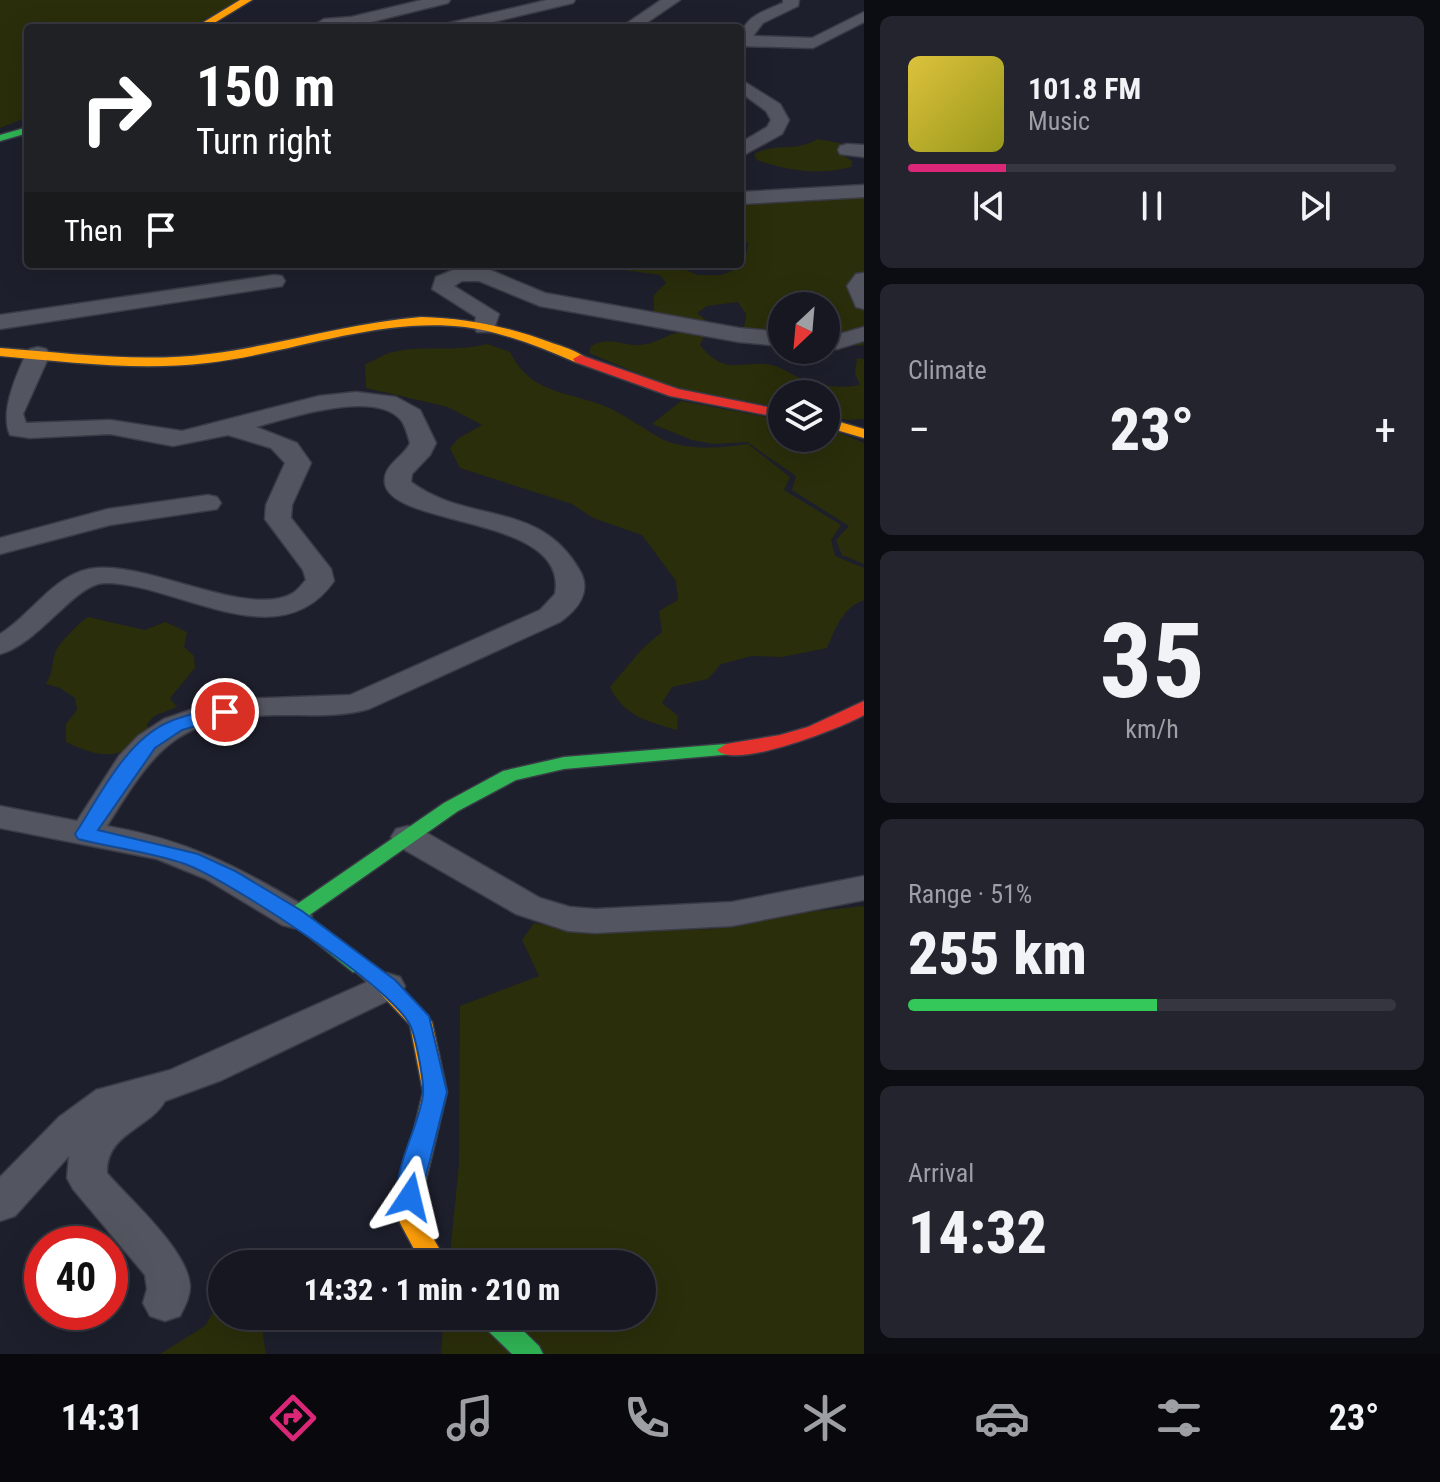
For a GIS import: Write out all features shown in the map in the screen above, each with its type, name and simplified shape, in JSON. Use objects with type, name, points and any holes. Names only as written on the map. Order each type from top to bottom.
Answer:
[{"type":"street","points":[[206,24],[247,0]]},
{"type":"street","points":[[336,24],[442,0]]},
{"type":"street","points":[[464,24],[567,0]]},
{"type":"street","points":[[634,24],[672,0]]},
{"type":"street","points":[[744,36],[757,20],[790,6],[791,0]]},
{"type":"street","points":[[322,24],[324,18],[338,5]]},
{"type":"street","points":[[744,41],[823,41],[853,20],[864,17]]},
{"type":"street","points":[[744,87],[779,113],[779,125],[744,148]]},
{"type":"street","points":[[744,103],[758,96]]},
{"type":"street","points":[[0,138],[24,131]]},
{"type":"street","points":[[744,198],[864,191]]},
{"type":"street","points":[[485,327],[488,314],[443,289],[444,282],[458,274],[482,275],[540,299],[768,338]]},
{"type":"street","points":[[864,279],[858,286],[864,302]]},
{"type":"street","points":[[0,322],[274,281]]},
{"type":"street","points":[[0,352],[204,359],[405,322],[455,322],[485,327],[593,362],[680,395],[768,411]]},
{"type":"street","points":[[840,340],[864,334]]},
{"type":"street","points":[[38,354],[11,414],[13,424],[9,433],[114,427],[170,439],[232,429],[355,397],[387,400],[400,405],[407,411],[423,443],[421,450],[399,472],[398,485],[413,497],[510,527],[543,542],[559,556],[571,583],[571,594],[564,607],[550,616],[358,703],[327,707],[257,707],[198,718],[175,726],[148,743],[85,834]]},
{"type":"street","points":[[840,426],[864,434]]},
{"type":"street","points":[[0,645],[14,640],[75,584],[95,576],[126,578],[257,607],[294,603],[310,595],[320,581],[317,569],[278,519],[279,505],[298,463],[296,456],[284,445],[232,429]]},
{"type":"street","points":[[0,546],[108,517],[208,503]]},
{"type":"street","points":[[294,916],[474,792],[526,770],[580,761],[761,745],[817,734],[855,715],[864,707]]},
{"type":"street","points":[[0,817],[191,859],[228,876],[294,916],[387,986],[421,1022],[431,1058],[435,1092],[410,1197],[412,1223],[427,1250]]},
{"type":"street","points":[[408,837],[528,906],[568,919],[595,921],[732,914],[864,888]]},
{"type":"street","points":[[165,1303],[170,1291],[162,1265],[87,1178],[84,1163],[93,1144],[119,1118],[177,1083],[387,986]]},
{"type":"street","points":[[0,1204],[74,1127],[103,1104],[131,1093],[177,1083]]},
{"type":"street","points":[[505,1330],[530,1354]]},
{"type":"green space","points":[[0,0],[240,0],[196,24],[24,24],[24,119],[0,128]]},
{"type":"green space","points":[[818,139],[844,144],[843,155],[852,161],[852,167],[828,171],[792,169],[757,160],[754,154],[762,150],[801,146]]},
{"type":"green space","points":[[864,193],[864,345],[840,342],[840,292],[768,292],[768,334],[744,327],[746,314],[738,302],[707,306],[697,313],[706,320],[701,325],[663,318],[654,312],[654,295],[666,283],[660,275],[608,268],[681,268],[698,275],[721,275],[744,268],[748,244],[744,239],[744,205],[821,201]]},
{"type":"green space","points":[[690,331],[704,336],[700,345],[719,362],[775,366],[804,380],[768,380],[768,405],[673,388],[589,353],[591,346],[606,341],[639,345]]},
{"type":"green space","points":[[487,344],[510,352],[527,376],[549,389],[610,408],[662,439],[693,447],[748,444],[790,477],[784,490],[841,525],[831,540],[835,556],[864,568],[864,600],[845,613],[827,648],[782,657],[752,656],[721,664],[708,679],[672,687],[662,703],[678,716],[677,730],[647,721],[622,705],[610,687],[642,649],[662,632],[659,611],[678,600],[676,581],[642,535],[593,518],[572,504],[460,468],[450,448],[459,438],[482,425],[448,407],[366,388],[365,364],[389,353]]},
{"type":"green space","points":[[857,358],[864,359],[864,419],[840,418],[840,386],[860,385],[855,373]]},
{"type":"green space","points":[[681,401],[768,417],[768,452],[840,452],[840,433],[864,443],[864,564],[842,555],[836,540],[849,526],[792,490],[796,476],[747,442],[714,444],[692,440],[652,424]]},
{"type":"green space","points":[[88,617],[145,630],[165,622],[187,632],[184,647],[194,656],[195,668],[170,698],[177,707],[154,716],[147,724],[149,731],[130,748],[111,754],[90,752],[66,742],[66,724],[77,710],[75,698],[60,688],[46,684],[58,648],[70,632]]},
{"type":"green space","points":[[864,906],[864,1354],[441,1354],[443,1330],[656,1330],[656,1250],[450,1250],[459,1165],[460,1006],[539,976],[522,940],[534,923],[582,932],[712,929],[769,916]]},
{"type":"green space","points":[[208,1321],[208,1330],[262,1330],[266,1354],[160,1354],[205,1326]]},
{"type":"traffic: fast","points":[[0,138],[24,131]]},
{"type":"traffic: fast","points":[[361,967],[294,916],[451,807],[510,775],[564,763],[726,750]]},
{"type":"traffic: fast","points":[[505,1330],[530,1354]]},
{"type":"traffic: slow","points":[[206,24],[247,0]]},
{"type":"traffic: slow","points":[[0,352],[103,360],[180,361],[237,355],[359,329],[421,321],[485,327],[580,359]]},
{"type":"traffic: slow","points":[[840,426],[864,434]]},
{"type":"traffic: slow","points":[[361,967],[387,986],[421,1022],[435,1092],[410,1197],[412,1223],[427,1250]]},
{"type":"traffic: jam","points":[[580,359],[675,393],[768,411]]},
{"type":"traffic: jam","points":[[726,750],[798,736],[864,707]]},
{"type":"route","points":[[225,712],[175,726],[148,743],[85,834],[191,859],[228,876],[294,916],[364,968],[387,986],[421,1022],[431,1058],[435,1092],[410,1197]]}]
